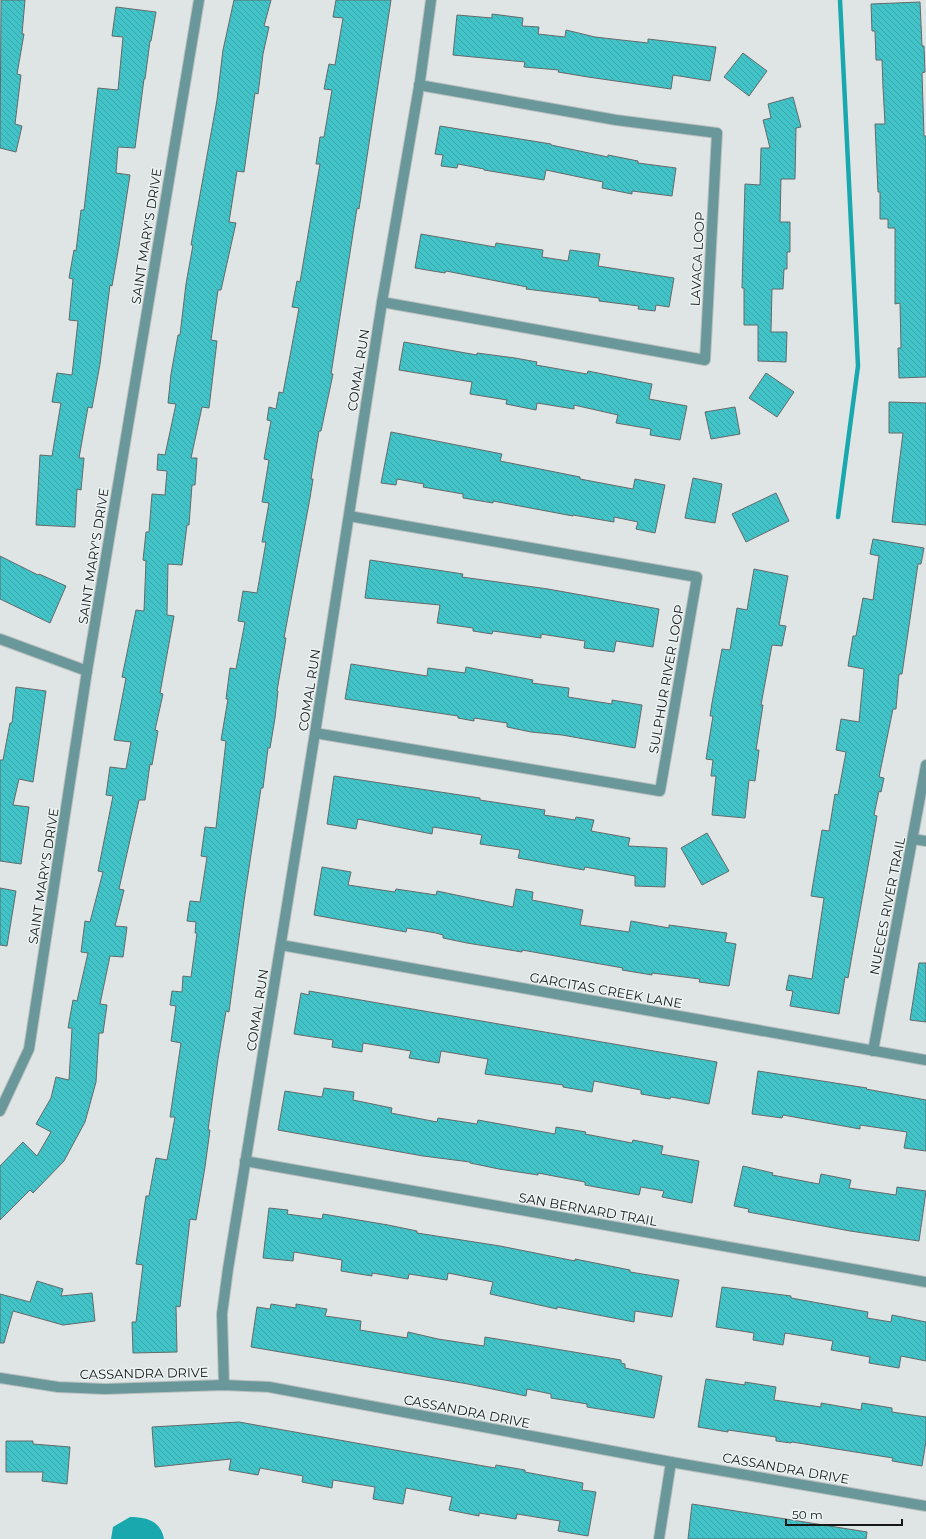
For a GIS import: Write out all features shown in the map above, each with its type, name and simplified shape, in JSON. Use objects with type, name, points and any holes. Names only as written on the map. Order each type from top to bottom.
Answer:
[{"type":"street","name":"SAINT MARY'S DRIVE","points":[[0,1111],[29,1048],[87,670],[199,0]]},
{"type":"street","name":"COMAL RUN","points":[[224,1385],[222,1314],[382,302],[419,85],[431,0]]},
{"type":"street","name":"LAVACA LOOP","points":[[382,302],[706,360],[717,133],[616,120],[419,85]]},
{"type":"street","name":"SULPHUR RIVER LOOP","points":[[315,733],[660,791],[697,577],[349,516]]},
{"type":"street","points":[[0,639],[87,670]]},
{"type":"street","name":"NUECES RIVER TRAIL","points":[[873,1051],[926,766]]},
{"type":"street","points":[[913,839],[926,841]]},
{"type":"street","name":"GARCITAS CREEK LANE","points":[[281,946],[926,1060]]},
{"type":"street","name":"SAN BERNARD TRAIL","points":[[245,1161],[926,1282]]},
{"type":"street","name":"CASSANDRA DRIVE","points":[[0,1378],[58,1387],[105,1389],[224,1385],[269,1387],[671,1462],[926,1506]]},
{"type":"street","points":[[659,1539],[671,1462]]},
{"type":"water","points":[[130,1517],[152,1521],[160,1528],[164,1539],[111,1539],[113,1527]]},
{"type":"building","points":[[1,0],[25,0],[22,34],[24,34],[17,74],[21,75],[15,124],[22,126],[16,152],[0,148]]},
{"type":"building","points":[[234,0],[271,0],[264,26],[269,27],[263,54],[258,94],[255,93],[244,172],[237,171],[229,222],[236,223],[221,290],[218,290],[211,340],[217,341],[209,408],[202,407],[191,458],[197,458],[195,485],[192,485],[189,525],[187,525],[182,565],[168,564],[167,615],[174,616],[160,693],[163,694],[155,730],[158,731],[152,765],[150,764],[145,800],[139,800],[119,889],[124,890],[115,926],[127,927],[123,957],[110,956],[100,1004],[107,1005],[103,1033],[99,1033],[96,1082],[85,1122],[64,1161],[33,1193],[30,1190],[0,1220],[0,1166],[23,1142],[37,1156],[51,1132],[36,1124],[51,1098],[56,1077],[69,1080],[72,1028],[68,1028],[73,1000],[77,1001],[88,953],[81,952],[85,921],[90,922],[103,872],[98,871],[113,796],[106,795],[110,767],[126,769],[131,742],[114,740],[126,678],[122,677],[136,610],[144,611],[146,561],[143,560],[146,532],[149,532],[152,494],[165,495],[167,471],[157,470],[158,454],[165,455],[176,404],[168,403],[171,374],[178,335],[180,335],[186,284],[193,245],[191,245],[217,100],[223,50]]},
{"type":"building","points":[[336,0],[391,0],[359,209],[357,208],[331,374],[333,374],[321,431],[319,431],[311,479],[313,479],[310,498],[284,638],[286,638],[277,691],[275,718],[270,748],[268,748],[263,788],[261,788],[229,1012],[226,1011],[218,1059],[208,1130],[210,1130],[205,1167],[196,1220],[190,1219],[180,1307],[176,1306],[177,1352],[133,1353],[132,1322],[136,1322],[143,1265],[136,1264],[146,1196],[149,1196],[156,1158],[167,1160],[175,1117],[170,1117],[181,1043],[171,1041],[176,1006],[170,1005],[172,991],[182,992],[183,976],[191,977],[197,933],[195,933],[196,922],[187,921],[190,901],[200,902],[207,857],[201,856],[205,827],[216,828],[226,741],[221,740],[228,699],[226,699],[230,668],[236,669],[245,622],[238,621],[243,591],[257,593],[266,542],[262,542],[269,503],[262,502],[269,460],[264,459],[271,421],[267,420],[269,407],[276,409],[279,392],[283,393],[299,308],[292,307],[297,281],[300,282],[320,164],[316,164],[320,137],[324,137],[332,90],[324,89],[329,64],[335,65],[343,18],[333,17]]},
{"type":"building","points":[[920,2],[925,72],[922,73],[924,136],[926,136],[926,377],[899,378],[898,348],[901,348],[900,303],[895,304],[895,228],[888,228],[888,219],[880,219],[880,192],[878,192],[875,124],[885,124],[882,60],[876,60],[875,31],[872,31],[871,4]]},
{"type":"building","points":[[116,7],[156,12],[144,79],[135,148],[118,147],[116,173],[130,175],[112,286],[110,285],[100,364],[92,408],[88,407],[79,458],[84,458],[81,490],[77,489],[75,527],[36,525],[40,455],[52,456],[61,403],[52,402],[57,373],[72,375],[78,321],[69,320],[73,279],[69,278],[74,250],[76,251],[81,210],[84,210],[98,88],[118,90],[123,37],[112,36]]},
{"type":"building","points":[[492,14],[523,18],[522,26],[539,27],[538,34],[565,37],[566,30],[595,37],[648,43],[648,39],[716,47],[710,81],[673,75],[671,89],[558,72],[559,70],[524,67],[525,62],[453,55],[457,15],[492,18]]},
{"type":"building","points":[[743,53],[767,71],[749,96],[724,77]]},
{"type":"building","points":[[793,97],[801,127],[796,128],[795,179],[781,179],[780,222],[790,222],[790,252],[787,252],[787,269],[784,269],[783,289],[772,289],[771,332],[787,332],[786,362],[758,361],[758,325],[744,325],[744,288],[742,288],[745,184],[760,185],[761,148],[770,148],[763,120],[771,118],[768,104]]},
{"type":"building","points":[[440,126],[551,144],[608,157],[608,155],[638,161],[638,163],[676,168],[672,196],[632,191],[632,194],[602,188],[603,182],[546,170],[544,180],[458,164],[457,168],[441,166],[443,155],[435,154]]},
{"type":"building","points":[[421,234],[495,247],[496,243],[543,250],[542,257],[568,261],[570,250],[600,254],[598,266],[674,278],[669,307],[656,305],[655,311],[638,309],[639,306],[599,301],[599,298],[526,289],[527,287],[446,271],[445,273],[415,268]]},
{"type":"building","points":[[404,342],[477,355],[477,353],[515,358],[537,362],[536,365],[587,374],[588,371],[652,384],[649,399],[687,406],[680,440],[650,435],[651,429],[616,423],[618,415],[574,405],[574,409],[537,403],[536,410],[506,404],[507,400],[470,394],[472,382],[399,370]]},
{"type":"building","points":[[766,373],[794,392],[777,417],[749,398]]},
{"type":"building","points":[[889,402],[926,403],[926,525],[892,522],[903,433],[889,433]]},
{"type":"building","points":[[735,407],[740,434],[711,439],[705,412]]},
{"type":"building","points":[[391,432],[502,454],[500,461],[580,477],[580,479],[633,489],[635,479],[665,485],[655,533],[636,529],[638,522],[614,517],[614,522],[493,501],[493,503],[463,498],[463,494],[423,487],[424,484],[397,479],[396,485],[381,483]]},
{"type":"building","points":[[693,478],[722,484],[715,523],[685,518]]},
{"type":"building","points":[[776,493],[789,521],[746,542],[732,514]]},
{"type":"building","points":[[873,539],[924,548],[921,564],[918,564],[902,674],[899,674],[896,709],[893,709],[879,777],[884,778],[881,792],[879,791],[874,815],[877,816],[848,978],[845,977],[839,1014],[790,1006],[793,991],[786,990],[789,975],[812,979],[824,898],[811,896],[822,830],[829,831],[835,794],[838,795],[846,752],[836,750],[841,719],[859,722],[864,669],[848,666],[853,636],[856,636],[863,598],[873,600],[879,556],[870,554]]},
{"type":"building","points":[[0,556],[38,575],[39,574],[66,586],[50,623],[0,599]]},
{"type":"building","points":[[370,560],[463,574],[462,577],[548,589],[659,609],[653,647],[616,641],[614,652],[584,648],[585,641],[541,634],[541,638],[493,631],[492,634],[473,631],[473,628],[437,623],[440,605],[365,598]]},
{"type":"building","points":[[754,569],[788,576],[779,625],[786,626],[782,646],[772,645],[761,705],[763,705],[756,750],[759,750],[755,781],[749,780],[745,818],[712,815],[716,776],[711,776],[713,760],[706,759],[713,716],[710,716],[712,703],[722,649],[730,650],[737,608],[747,610]]},
{"type":"building","points":[[351,664],[427,676],[428,668],[465,673],[466,667],[533,680],[532,683],[569,688],[568,697],[612,704],[612,700],[642,705],[635,748],[562,735],[531,732],[507,727],[507,723],[474,718],[474,721],[458,718],[458,716],[345,699]]},
{"type":"building","points":[[16,687],[46,691],[33,782],[19,779],[13,805],[29,807],[21,864],[0,861],[0,760],[3,760],[10,723],[12,723]]},
{"type":"building","points":[[334,776],[480,798],[480,800],[545,810],[544,815],[575,820],[576,817],[594,820],[591,831],[630,838],[628,846],[667,848],[665,887],[635,886],[635,876],[585,867],[584,870],[518,858],[520,850],[480,844],[482,835],[433,827],[432,834],[358,819],[356,829],[327,824]]},
{"type":"building","points":[[707,833],[729,871],[702,885],[681,848]]},
{"type":"building","points":[[322,867],[351,872],[348,885],[395,892],[396,889],[436,895],[437,891],[513,907],[516,889],[533,892],[532,900],[583,910],[580,925],[629,932],[631,921],[669,928],[669,925],[727,933],[725,942],[736,944],[729,986],[699,982],[700,979],[652,973],[652,975],[622,970],[623,968],[522,950],[522,952],[467,943],[443,938],[443,935],[436,933],[407,928],[406,932],[314,915]]},
{"type":"building","points":[[0,888],[16,891],[7,946],[0,945]]},
{"type":"building","points":[[919,963],[926,963],[926,1022],[910,1020]]},
{"type":"building","points":[[309,991],[717,1062],[709,1104],[671,1097],[670,1099],[641,1094],[641,1090],[594,1081],[592,1092],[563,1087],[563,1085],[485,1074],[488,1059],[441,1051],[439,1063],[409,1058],[411,1051],[363,1043],[362,1052],[332,1047],[333,1040],[294,1034],[301,993],[309,995]]},
{"type":"building","points":[[758,1071],[867,1088],[866,1089],[926,1100],[926,1151],[904,1148],[907,1132],[860,1125],[860,1129],[783,1115],[782,1118],[752,1114]]},
{"type":"building","points":[[324,1088],[354,1092],[353,1100],[392,1108],[391,1113],[437,1122],[438,1118],[477,1124],[478,1120],[555,1134],[556,1127],[586,1132],[585,1134],[632,1143],[633,1140],[663,1146],[661,1154],[699,1161],[692,1203],[662,1197],[664,1191],[641,1187],[639,1195],[585,1185],[585,1182],[538,1173],[538,1175],[499,1169],[470,1162],[423,1156],[278,1130],[285,1091],[322,1097]]},
{"type":"building","points":[[743,1166],[773,1173],[772,1175],[819,1184],[821,1174],[851,1180],[849,1188],[896,1195],[897,1187],[926,1191],[919,1241],[850,1231],[748,1212],[749,1209],[734,1206]]},
{"type":"building","points":[[269,1208],[288,1210],[287,1214],[322,1219],[323,1214],[388,1225],[417,1231],[417,1233],[500,1246],[575,1261],[575,1259],[630,1270],[630,1272],[679,1280],[672,1317],[635,1311],[634,1322],[557,1307],[557,1309],[490,1294],[493,1282],[448,1273],[447,1280],[409,1274],[408,1279],[372,1273],[372,1276],[341,1271],[342,1260],[294,1252],[293,1261],[263,1258]]},
{"type":"building","points":[[37,1281],[63,1289],[61,1296],[92,1293],[95,1321],[63,1325],[13,1311],[4,1343],[0,1343],[0,1294],[30,1302]]},
{"type":"building","points":[[722,1287],[791,1296],[791,1298],[868,1312],[867,1318],[891,1322],[892,1315],[926,1322],[926,1361],[901,1356],[899,1368],[869,1363],[870,1357],[831,1350],[833,1341],[785,1333],[783,1345],[753,1340],[754,1333],[716,1327]]},
{"type":"building","points":[[271,1304],[296,1308],[296,1304],[327,1309],[325,1316],[361,1321],[360,1330],[407,1338],[408,1332],[438,1339],[484,1346],[485,1337],[621,1360],[621,1363],[625,1364],[625,1368],[662,1376],[654,1418],[587,1407],[587,1404],[551,1398],[551,1394],[527,1389],[526,1396],[468,1384],[251,1347],[257,1307],[270,1309]]},
{"type":"building","points":[[706,1379],[745,1385],[745,1382],[776,1387],[774,1400],[821,1407],[821,1403],[861,1410],[862,1403],[892,1408],[892,1412],[926,1417],[926,1441],[922,1466],[892,1461],[893,1458],[792,1442],[776,1441],[776,1437],[698,1427]]},
{"type":"building","points":[[239,1422],[495,1468],[496,1465],[525,1470],[525,1472],[583,1483],[582,1490],[596,1492],[588,1536],[558,1531],[560,1521],[517,1514],[516,1519],[479,1513],[479,1516],[449,1510],[452,1497],[406,1488],[403,1504],[373,1499],[375,1487],[333,1480],[332,1488],[302,1482],[303,1476],[260,1468],[258,1475],[229,1470],[231,1459],[155,1467],[152,1427]]},
{"type":"building","points":[[6,1441],[33,1441],[33,1444],[70,1447],[67,1484],[42,1481],[43,1472],[6,1472]]},
{"type":"building","points":[[692,1504],[867,1532],[866,1539],[688,1539]]},
{"type":"waterway","points":[[838,517],[858,366],[840,0]]}]
